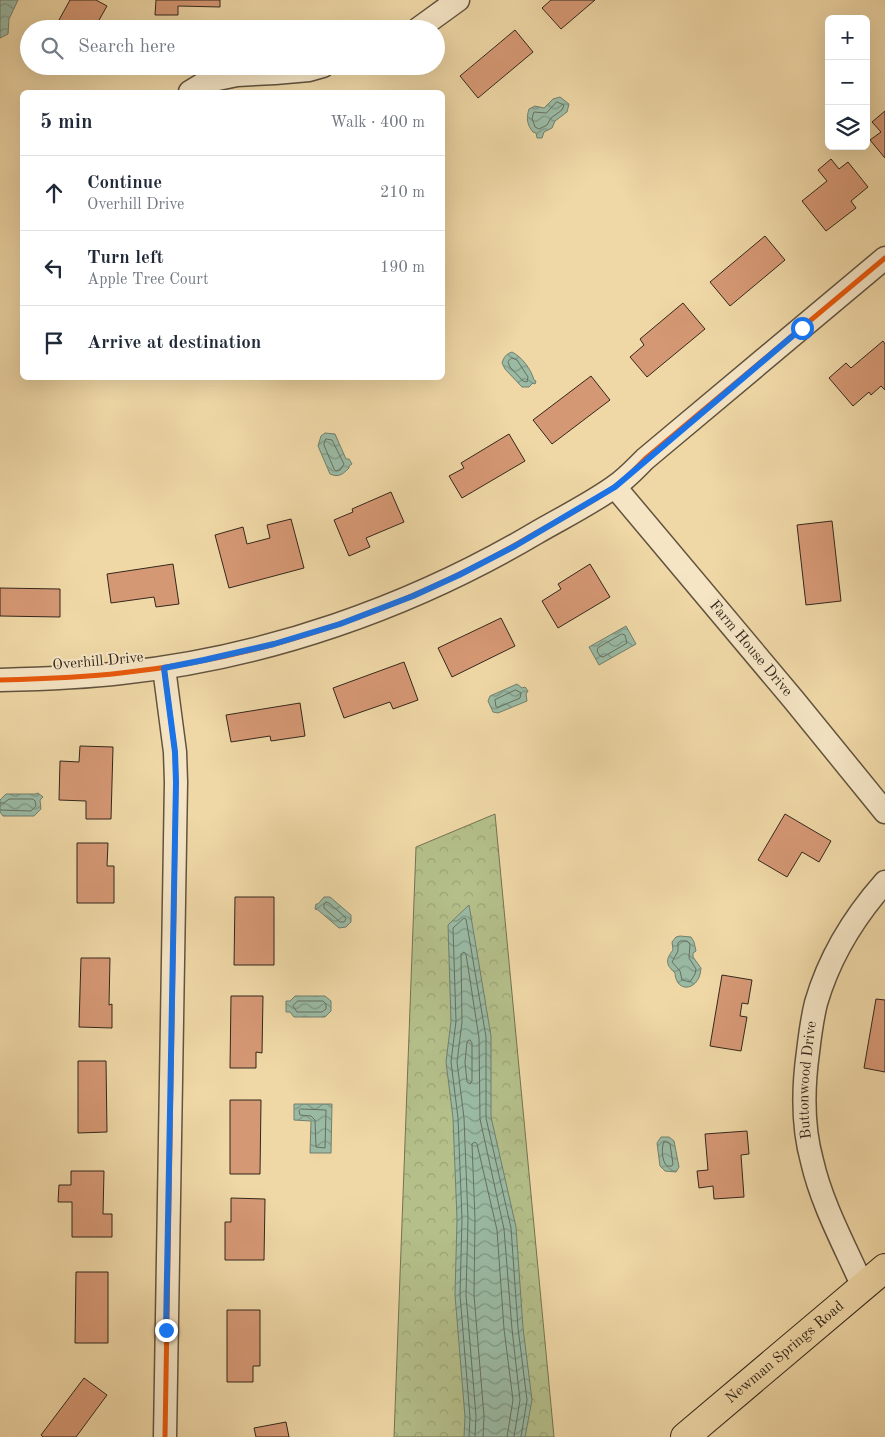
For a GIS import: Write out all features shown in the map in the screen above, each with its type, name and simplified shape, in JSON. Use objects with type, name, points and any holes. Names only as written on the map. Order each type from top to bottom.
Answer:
[{"type":"main road","name":"Newman Springs Road","points":[[690,1435],[885,1268]]},
{"type":"street","points":[[430,20],[458,0]]},
{"type":"street","points":[[193,90],[208,81],[237,75]]},
{"type":"street","name":"Overhill Drive","points":[[0,680],[57,679],[164,668],[274,644],[340,624],[405,599],[459,575],[515,546],[615,487],[885,258]]},
{"type":"street","name":"Farm House Drive","points":[[615,487],[885,812]]},
{"type":"street","points":[[164,668],[175,752],[176,782],[165,1437]]},
{"type":"street","name":"Buttonwood Drive","points":[[863,1287],[820,1190],[807,1134],[804,1082],[816,1003],[832,961],[846,934],[869,900],[885,882]]},
{"type":"green space","points":[[495,814],[554,1437],[394,1437],[416,847]]},
{"type":"water","points":[[0,0],[18,0],[9,19],[8,34],[0,38]]},
{"type":"water","points":[[560,97],[569,104],[567,112],[555,121],[552,128],[544,132],[542,138],[537,138],[536,133],[533,132],[528,124],[529,109],[535,106],[544,108],[553,99]]},
{"type":"water","points":[[512,352],[526,364],[536,381],[535,384],[533,383],[529,387],[522,387],[505,369],[502,363],[504,357]]},
{"type":"water","points":[[325,433],[335,434],[346,459],[349,459],[352,464],[341,475],[330,474],[318,446],[321,436]]},
{"type":"water","points":[[626,626],[636,644],[599,665],[589,647]]},
{"type":"water","points":[[517,684],[522,688],[525,687],[528,691],[526,694],[527,701],[498,713],[493,712],[488,701],[490,696]]},
{"type":"water","points":[[38,793],[43,797],[40,800],[41,809],[34,816],[3,816],[0,812],[0,800],[6,794]]},
{"type":"water","points":[[324,897],[330,897],[351,915],[351,922],[346,927],[339,928],[315,909],[316,904]]},
{"type":"water","points":[[469,905],[491,1036],[491,1117],[516,1227],[523,1328],[532,1400],[525,1437],[464,1437],[465,1417],[455,1295],[457,1219],[453,1118],[446,1062],[451,1021],[448,925]]},
{"type":"water","points":[[676,937],[691,937],[696,951],[693,953],[693,957],[701,968],[697,981],[688,987],[683,987],[679,984],[668,962],[673,950],[672,942]]},
{"type":"water","points":[[295,996],[325,996],[331,1001],[331,1011],[325,1017],[294,1017],[290,1012],[286,1012],[286,1001],[290,1001]]},
{"type":"water","points":[[294,1104],[332,1104],[331,1153],[310,1153],[311,1121],[294,1120]]},
{"type":"water","points":[[661,1137],[669,1137],[674,1141],[679,1167],[676,1172],[665,1171],[660,1166],[657,1143]]},
{"type":"building","points":[[70,0],[96,0],[107,6],[99,20],[59,20]]},
{"type":"building","points":[[156,0],[220,0],[220,7],[178,6],[178,15],[155,15]]},
{"type":"building","points":[[551,0],[595,0],[561,29],[542,8]]},
{"type":"building","points":[[515,30],[533,52],[478,98],[460,76]]},
{"type":"building","points":[[885,111],[885,158],[870,140],[881,132],[872,122]]},
{"type":"building","points":[[831,159],[839,169],[848,162],[868,187],[851,201],[856,208],[826,231],[802,201],[827,181],[818,170]]},
{"type":"building","points":[[765,236],[785,260],[730,306],[710,282]]},
{"type":"building","points":[[683,303],[705,329],[647,377],[630,357],[644,345],[640,339]]},
{"type":"building","points":[[883,341],[885,344],[885,390],[881,386],[871,395],[869,392],[853,406],[829,378],[846,363],[851,368]]},
{"type":"building","points":[[591,376],[610,400],[552,444],[533,420]]},
{"type":"building","points":[[509,434],[525,461],[462,498],[449,476],[464,468],[461,463]]},
{"type":"building","points":[[391,492],[404,522],[366,538],[370,547],[349,556],[334,520],[353,512],[352,509]]},
{"type":"building","points":[[291,519],[304,568],[229,588],[215,535],[243,527],[247,544],[270,538],[267,525]]},
{"type":"building","points":[[832,521],[841,601],[806,605],[797,525]]},
{"type":"building","points":[[173,564],[179,604],[156,607],[154,597],[111,603],[107,574]]},
{"type":"building","points":[[590,564],[610,597],[558,628],[542,601],[561,589],[558,584]]},
{"type":"building","points":[[0,588],[60,589],[60,617],[0,616]]},
{"type":"building","points":[[501,618],[515,646],[452,677],[438,648]]},
{"type":"building","points":[[404,662],[418,700],[393,709],[390,702],[344,718],[333,688]]},
{"type":"building","points":[[300,703],[305,736],[271,741],[270,736],[231,742],[226,715]]},
{"type":"building","points":[[80,746],[113,747],[111,819],[86,819],[86,801],[59,800],[60,761],[79,762]]},
{"type":"building","points":[[785,814],[831,841],[819,862],[802,852],[787,877],[758,860]]},
{"type":"building","points":[[77,843],[108,843],[107,866],[114,866],[114,903],[77,903]]},
{"type":"building","points":[[235,897],[274,897],[274,965],[234,965]]},
{"type":"building","points":[[81,958],[110,958],[109,1005],[112,1004],[112,1028],[79,1027]]},
{"type":"building","points":[[722,975],[752,980],[748,1004],[742,1003],[740,1016],[747,1017],[741,1051],[710,1046]]},
{"type":"building","points":[[231,996],[263,996],[262,1053],[256,1052],[256,1068],[230,1068]]},
{"type":"building","points":[[876,999],[885,1000],[885,1072],[864,1068]]},
{"type":"building","points":[[78,1061],[106,1061],[107,1132],[78,1133]]},
{"type":"building","points":[[230,1100],[261,1100],[260,1174],[230,1174]]},
{"type":"building","points":[[747,1131],[749,1154],[741,1155],[744,1197],[714,1199],[713,1186],[699,1188],[697,1171],[708,1170],[705,1134]]},
{"type":"building","points":[[71,1171],[104,1171],[103,1214],[112,1214],[112,1237],[72,1237],[72,1202],[58,1202],[59,1185],[71,1185]]},
{"type":"building","points":[[231,1198],[265,1199],[264,1260],[225,1260],[225,1222],[231,1222]]},
{"type":"building","points":[[76,1272],[108,1272],[108,1343],[75,1343]]},
{"type":"building","points":[[227,1310],[260,1310],[260,1366],[253,1366],[253,1382],[227,1382]]},
{"type":"building","points":[[84,1378],[107,1395],[76,1437],[43,1437],[41,1435]]},
{"type":"building","points":[[286,1422],[289,1437],[256,1437],[254,1428]]},
{"type":"cycle path","points":[[0,680],[106,675],[175,666],[229,655],[283,642],[336,625],[388,606],[439,584],[488,560],[586,505],[618,484],[645,459],[885,258]]},
{"type":"cycle path","points":[[164,668],[175,752],[176,782],[165,1437]]},
{"type":"route","points":[[166,1330],[176,782],[175,752],[164,668],[274,644],[340,624],[413,596],[515,546],[615,487],[802,328]]}]
